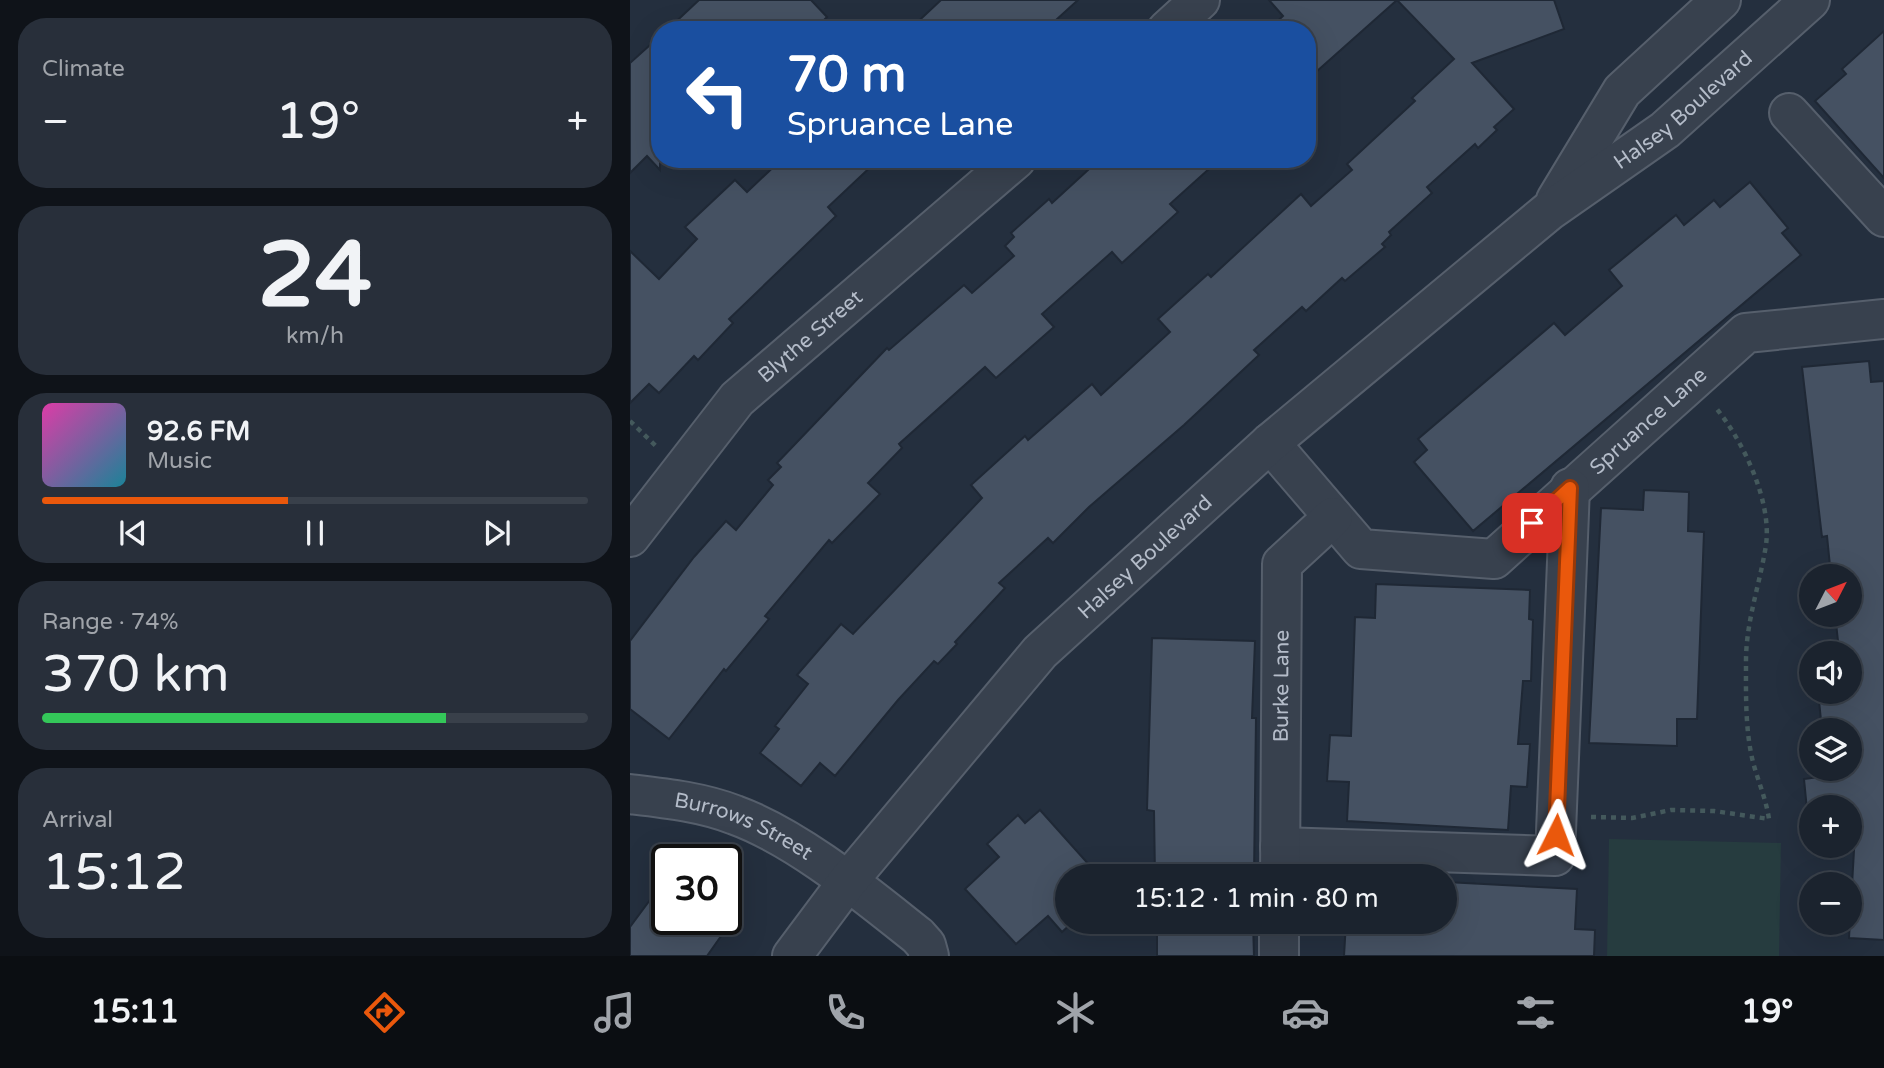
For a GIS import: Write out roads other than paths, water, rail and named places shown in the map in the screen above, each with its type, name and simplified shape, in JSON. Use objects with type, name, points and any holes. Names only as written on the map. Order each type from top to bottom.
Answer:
[{"type":"street","points":[[1177,21],[1200,0]]},
{"type":"street","name":"Halsey Boulevard","points":[[1549,211],[1622,91],[1721,0]]},
{"type":"street","name":"Halsey Boulevard","points":[[792,956],[848,881],[1041,652],[1270,443],[1549,211],[1665,130],[1810,0]]},
{"type":"street","points":[[1789,113],[1884,217]]},
{"type":"street","name":"Blythe Street","points":[[630,537],[737,399],[1006,168]]},
{"type":"street","name":"Spruance Lane","points":[[1270,443],[1361,549],[1494,559],[1570,488],[1746,334],[1884,319]]},
{"type":"street","points":[[1280,862],[1555,856],[1570,488]]},
{"type":"street","name":"Burke Lane","points":[[1280,862],[1282,564],[1333,517]]},
{"type":"street","name":"Burrows Street","points":[[630,794],[736,815],[809,855],[848,881],[918,936],[926,945],[929,956]]},
{"type":"street","points":[[1279,934],[1279,956]]}]
